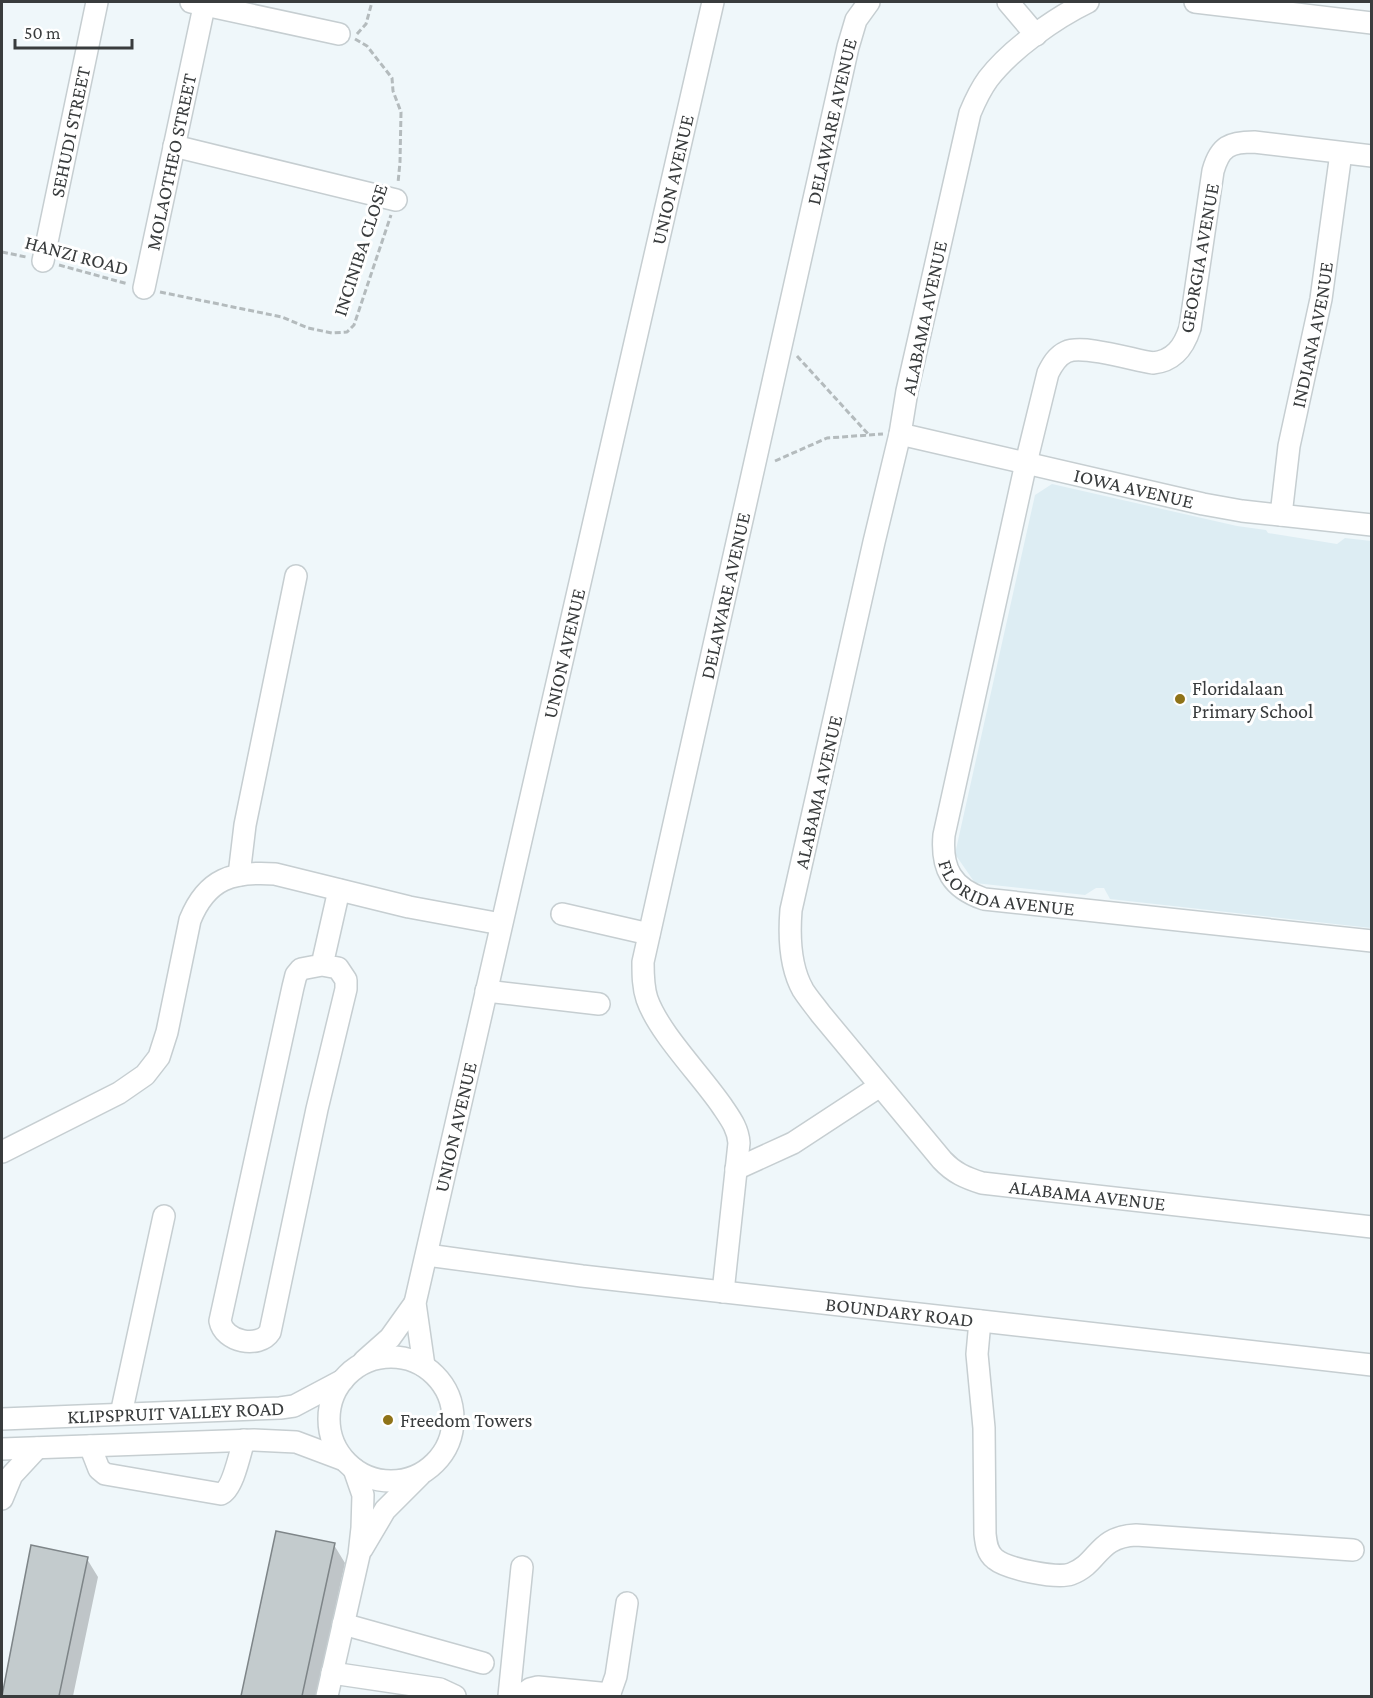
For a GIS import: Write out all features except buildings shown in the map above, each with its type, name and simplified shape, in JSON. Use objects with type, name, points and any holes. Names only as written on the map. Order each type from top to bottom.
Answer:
[{"type":"street","name":"SEHUDI STREET","points":[[43,261],[97,2]]},
{"type":"street","name":"UNION AVENUE","points":[[424,1366],[416,1303],[713,2]]},
{"type":"street","name":"DELAWARE AVENUE","points":[[723,1292],[740,1143],[738,1133],[708,1085],[662,1027],[646,998],[644,962],[751,474],[850,39],[860,11],[869,2]]},
{"type":"street","points":[[1008,2],[1035,35]]},
{"type":"street","name":"ALABAMA AVENUE","points":[[1088,2],[1061,16],[999,66],[979,94],[970,113],[907,390],[900,434],[791,909],[793,956],[803,990],[880,1086],[956,1173],[982,1183],[1371,1227]]},
{"type":"street","points":[[1195,2],[1371,23]]},
{"type":"street","points":[[200,3],[346,36]]},
{"type":"street","name":"MOLAOTHEO STREET","points":[[144,288],[174,146],[200,3]]},
{"type":"street","name":"GEORGIA AVENUE","points":[[1026,463],[1048,373],[1059,357],[1072,350],[1080,350],[1145,362],[1162,362],[1176,354],[1182,346],[1191,328],[1214,171],[1220,153],[1232,144],[1241,142],[1371,156]]},
{"type":"street","points":[[174,146],[396,200]]},
{"type":"street","name":"INDIANA AVENUE","points":[[1281,515],[1289,446],[1321,299],[1341,153]]},
{"type":"street","name":"IOWA AVENUE","points":[[900,434],[1203,504],[1371,525]]},
{"type":"street","name":"FLORIDA AVENUE","points":[[1026,463],[944,835],[943,852],[947,868],[953,879],[960,888],[984,899],[1371,941]]},
{"type":"street","points":[[239,875],[245,825],[296,576]]},
{"type":"street","points":[[2,1152],[119,1093],[134,1084],[153,1067],[164,1045],[190,920],[197,903],[217,884],[239,875],[275,874],[409,907],[501,924]]},
{"type":"street","points":[[322,965],[339,890]]},
{"type":"street","points":[[562,914],[649,934]]},
{"type":"street","points":[[322,965],[338,968],[346,980],[346,988],[317,1109],[270,1332],[262,1338],[239,1341],[225,1331],[220,1321],[293,987],[296,975],[301,969],[322,965]]},
{"type":"street","points":[[486,991],[599,1004]]},
{"type":"street","points":[[736,1169],[793,1143],[880,1086]]},
{"type":"street","points":[[121,1414],[164,1216]]},
{"type":"street","name":"BOUNDARY ROAD","points":[[427,1255],[723,1292],[1371,1365]]},
{"type":"street","name":"UNION AVENUE","points":[[360,1365],[390,1338],[416,1303]]},
{"type":"street","points":[[980,1321],[977,1354],[984,1428],[985,1534],[986,1545],[995,1559],[1011,1566],[1061,1576],[1079,1570],[1109,1542],[1118,1537],[1136,1535],[1353,1550]]},
{"type":"street","points":[[327,1696],[359,1555],[363,1506],[361,1486],[335,1445],[330,1428],[330,1411],[334,1394],[343,1380],[360,1365],[392,1356],[408,1359],[424,1366],[440,1380],[450,1399],[453,1420],[449,1441],[438,1460],[385,1510],[359,1555]]},
{"type":"street","name":"KLIPSPRUIT VALLEY ROAD","points":[[2,1419],[280,1408],[294,1406],[343,1380]]},
{"type":"street","points":[[90,1446],[99,1469],[105,1474],[221,1494],[230,1484],[244,1440]]},
{"type":"street","name":"KLIPSPRUIT VALLEY ROAD","points":[[2,1449],[244,1440],[296,1442],[349,1464]]},
{"type":"street","points":[[2,1499],[12,1475],[37,1448]]},
{"type":"street","points":[[349,1464],[370,1477],[388,1481],[405,1480],[422,1473]]},
{"type":"street","points":[[522,1567],[514,1695],[538,1687],[609,1695],[616,1676],[627,1603]]},
{"type":"street","points":[[343,1624],[483,1663]]},
{"type":"street","points":[[332,1673],[440,1689],[455,1696]]},
{"type":"path","points":[[346,36],[366,24],[372,2]]},
{"type":"path","name":"INCINIBA CLOSE","points":[[144,288],[282,317],[308,328],[332,333],[346,332],[352,328],[396,200],[400,162],[401,112],[393,91],[392,78],[367,46],[346,36]]},
{"type":"path","name":"HANZI ROAD","points":[[2,252],[144,288]]},
{"type":"path","points":[[783,340],[869,435]]},
{"type":"path","points":[[751,474],[776,460],[827,438],[900,434]]},
{"type":"shaded area","name":"Floridalaan Primary School","points":[[1052,484],[1237,526],[1266,530],[1268,533],[1337,544],[1345,538],[1371,541],[1371,928],[1110,899],[1104,888],[1096,888],[1085,895],[975,883],[955,854],[1035,495]]},
{"type":"place","name":"Floridalaan Primary School","points":[[1180,699]]},
{"type":"place","name":"Freedom Towers","points":[[388,1420]]}]
